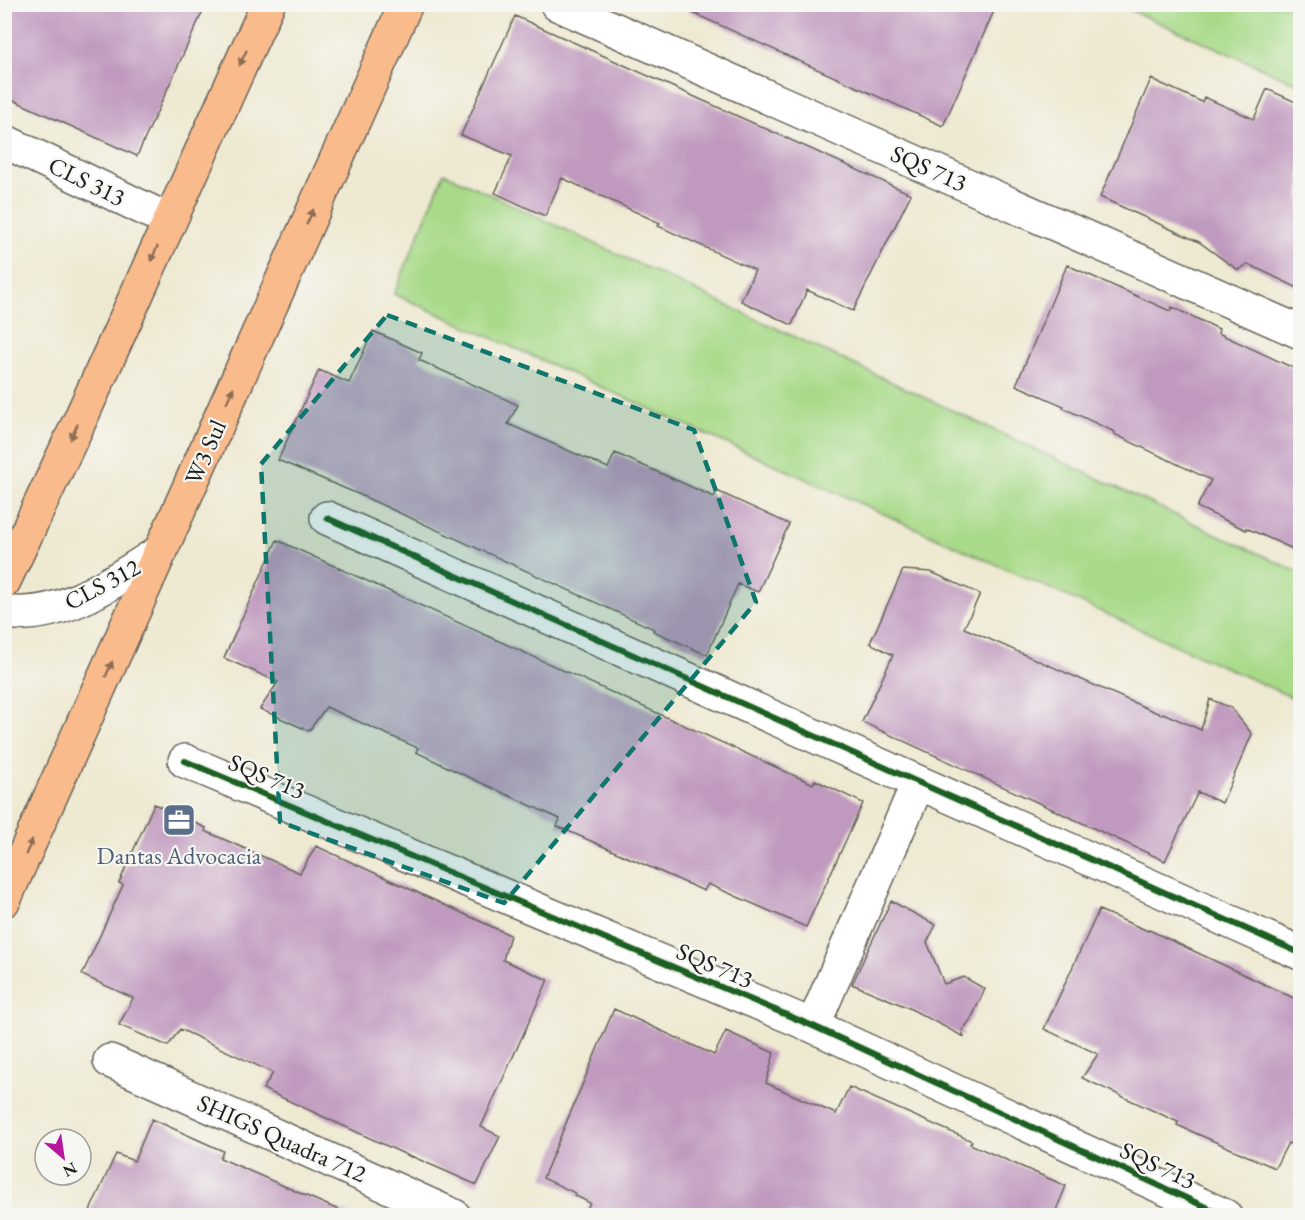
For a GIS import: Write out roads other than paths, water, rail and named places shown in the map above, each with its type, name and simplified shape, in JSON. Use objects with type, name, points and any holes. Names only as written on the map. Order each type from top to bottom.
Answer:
[{"type":"main road","points":[[4,581],[268,4]]},
{"type":"main road","name":"W3 Sul","points":[[4,900],[406,4]]},
{"type":"street","name":"SQS 713","points":[[557,4],[1300,332]]},
{"type":"street","name":"CLS 313","points":[[4,141],[170,221]]},
{"type":"street","points":[[327,518],[1300,953]]},
{"type":"street","name":"CLS 312","points":[[4,612],[21,614],[36,612],[74,601],[103,587],[161,551]]},
{"type":"street","name":"SQS 713","points":[[185,761],[813,1026],[1225,1215]]},
{"type":"street","points":[[813,1026],[918,783]]},
{"type":"street","name":"SHIGS Quadra 712","points":[[110,1061],[454,1215]]},
{"type":"place","name":"Dantas Advocacia","points":[[179,820]]}]
